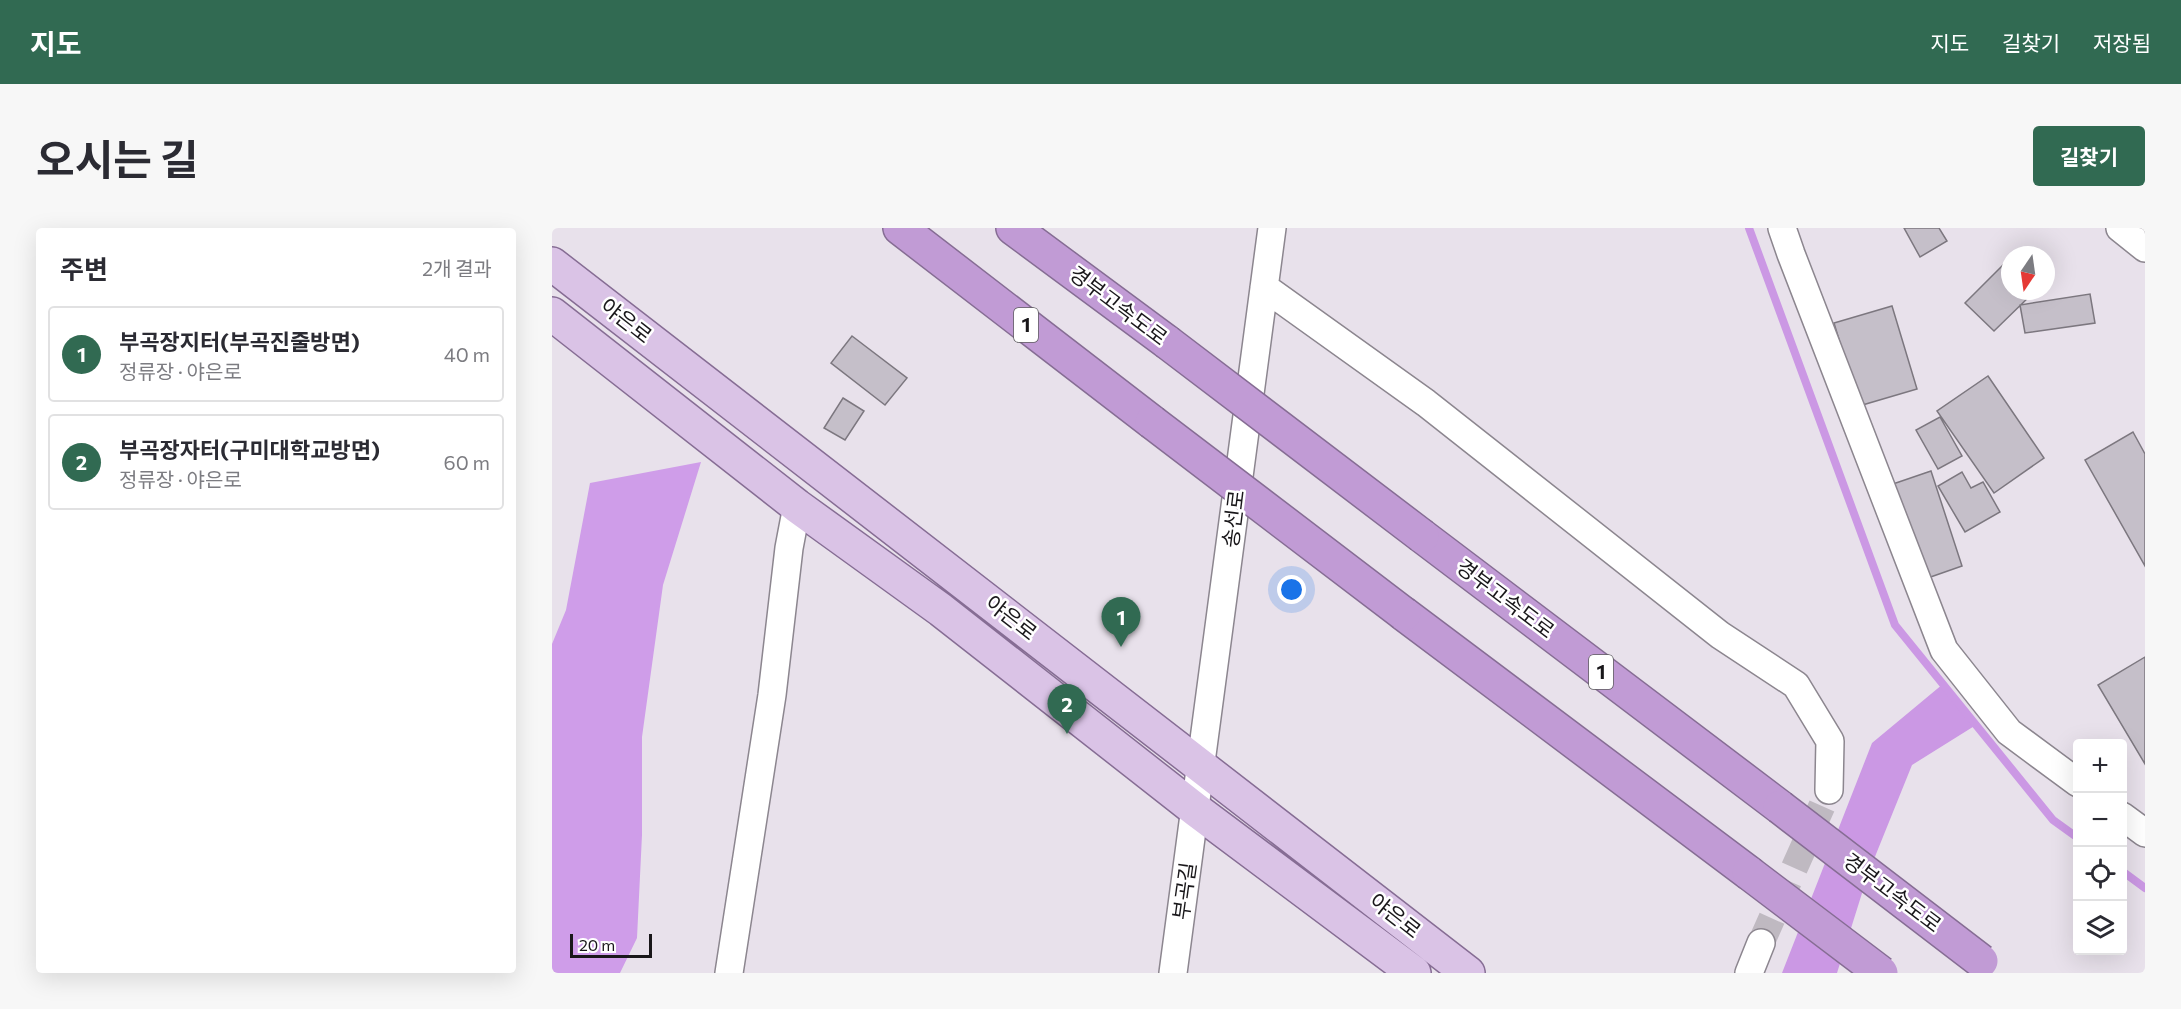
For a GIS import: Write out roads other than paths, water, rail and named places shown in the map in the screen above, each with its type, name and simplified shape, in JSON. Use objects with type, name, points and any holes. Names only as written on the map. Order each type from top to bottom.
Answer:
[{"type":"highway","name":"1","points":[[900,228],[1404,614],[1881,973]]},
{"type":"highway","name":"경부고속도로","points":[[1013,228],[1167,342],[1988,967]]},
{"type":"main road","name":"야은로","points":[[552,264],[1468,973]]},
{"type":"main road","name":"야은로","points":[[552,314],[797,506],[941,610],[1196,810],[1414,973]]},
{"type":"street","name":"송선로","points":[[1196,810],[1272,228]]},
{"type":"street","points":[[1782,228],[1944,650],[2009,732],[2073,779]]},
{"type":"street","points":[[2120,228],[2145,248]]},
{"type":"street","points":[[1264,287],[1426,403],[1720,635],[1796,685],[1830,741],[1829,790]]},
{"type":"street","points":[[729,973],[772,695],[789,548],[797,506]]},
{"type":"street","name":"부곡길","points":[[1173,973],[1196,810]]},
{"type":"street","points":[[2127,820],[2145,833]]},
{"type":"street","points":[[1749,973],[1761,943]]},
{"type":"waterway","points":[[1749,228],[1895,625],[2053,820],[2073,834]]},
{"type":"waterway","points":[[2127,875],[2145,888]]},
{"type":"tunnel","points":[[1761,943],[1829,790]]},
{"type":"place","name":"부곡장지터(부곡진줄방면)","points":[[1121,647]]},
{"type":"place","name":"부곡장자터(구미대학교방면)","points":[[1067,734]]}]
